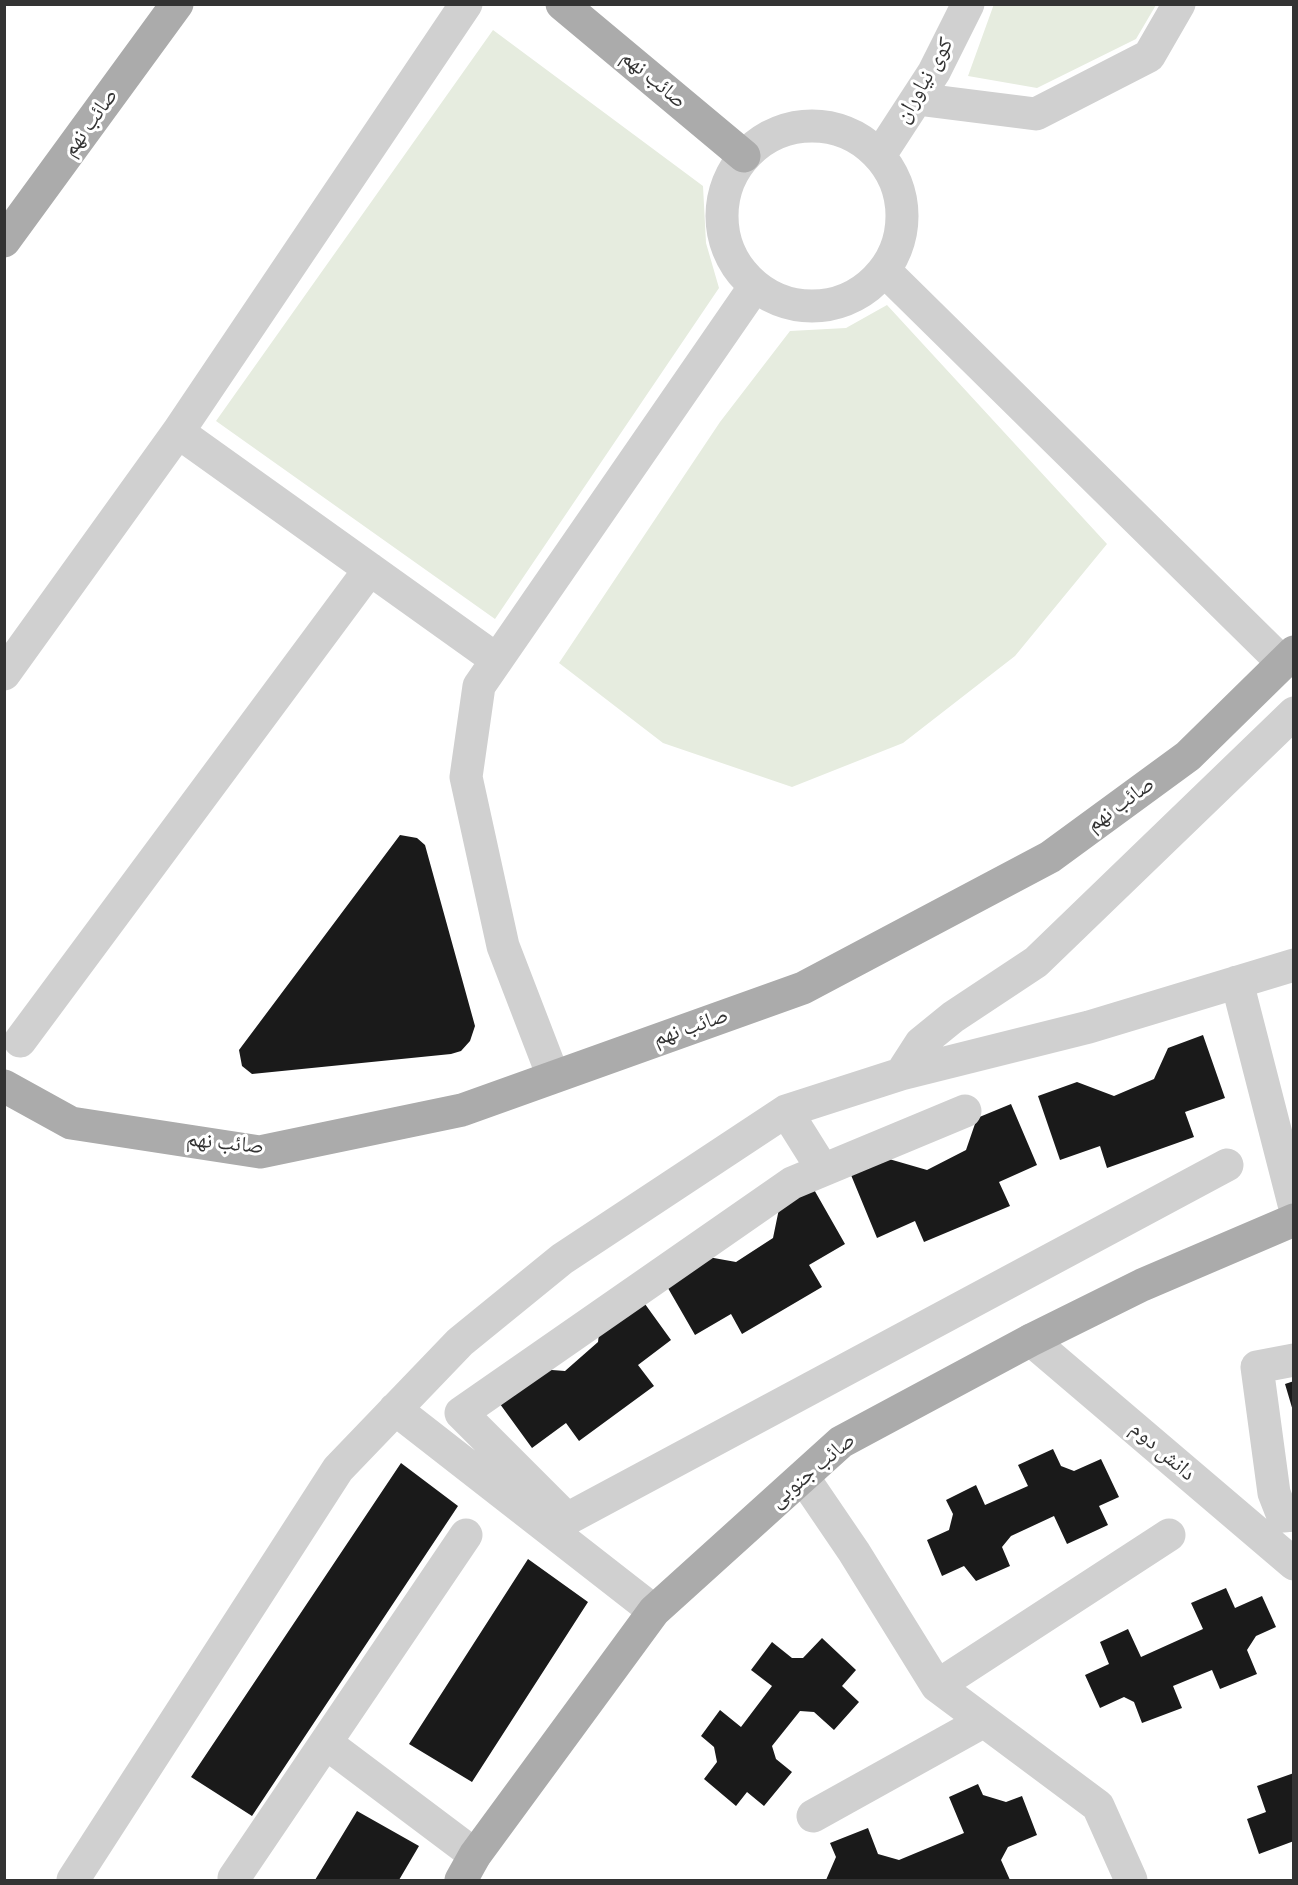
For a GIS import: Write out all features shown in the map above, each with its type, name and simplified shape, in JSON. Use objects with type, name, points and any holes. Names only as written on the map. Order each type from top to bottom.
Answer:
[{"type":"main road","name":"صائب نهم","points":[[4,241],[177,4]]},
{"type":"main road","name":"صائب نهم","points":[[562,4],[744,156]]},
{"type":"main road","name":"صائب نهم","points":[[4,1086],[72,1123],[260,1152],[462,1110],[803,988],[1050,856],[1188,756],[1288,658]]},
{"type":"main road","name":"صائب جنوبی","points":[[468,1868],[654,1611],[841,1442],[1031,1340],[1142,1285],[1293,1220]]},
{"type":"street","points":[[4,674],[177,432],[466,4]]},
{"type":"street","name":"کوی نیاوران","points":[[880,155],[934,72],[968,4]]},
{"type":"street","points":[[917,99],[1036,114],[1149,56],[1179,4]]},
{"type":"street","points":[[795,126],[826,126],[856,135],[880,155],[897,182],[903,212],[899,243],[885,271],[862,292],[836,304],[807,307],[779,301],[754,286],[735,264],[724,238],[722,209],[729,181],[744,156],[766,138],[795,126]]},
{"type":"street","points":[[885,271],[1288,658]]},
{"type":"street","points":[[553,1076],[503,946],[466,777],[479,686],[754,286]]},
{"type":"street","points":[[177,432],[497,660]]},
{"type":"street","points":[[20,1041],[370,569]]},
{"type":"street","points":[[901,1074],[921,1042],[953,1017],[1036,962],[1293,713]]},
{"type":"street","points":[[73,1881],[338,1469],[460,1342],[562,1259],[786,1111],[901,1074],[1089,1027],[1293,965]]},
{"type":"street","points":[[1237,981],[1293,1204]]},
{"type":"street","points":[[786,1111],[824,1170]]},
{"type":"street","points":[[965,1111],[792,1183],[461,1413],[567,1519],[1227,1165]]},
{"type":"street","name":"دانش دوم","points":[[1031,1340],[1293,1564]]},
{"type":"street","points":[[1293,1360],[1257,1367],[1274,1493],[1283,1516],[1293,1515]]},
{"type":"street","points":[[395,1409],[654,1611]]},
{"type":"street","points":[[802,1477],[854,1552],[937,1686],[1098,1806],[1131,1881]]},
{"type":"street","points":[[937,1686],[1168,1535]]},
{"type":"street","points":[[234,1878],[466,1536]]},
{"type":"street","points":[[813,1816],[984,1721]]},
{"type":"street","points":[[326,1743],[468,1868]]},
{"type":"shaded area","points":[[994,4],[1156,5],[1136,39],[1037,88],[968,76]]},
{"type":"shaded area","points":[[493,30],[703,186],[706,243],[719,288],[495,619],[216,421]]},
{"type":"shaded area","points":[[887,305],[1107,544],[1015,656],[903,743],[792,787],[663,743],[559,663],[720,422],[790,331],[846,328]]},
{"type":"building","points":[[400,835],[417,838],[425,845],[475,1026],[470,1041],[461,1051],[451,1054],[252,1074],[242,1066],[239,1050]]},
{"type":"building","points":[[1203,1035],[1225,1098],[1185,1112],[1194,1137],[1107,1168],[1100,1146],[1060,1160],[1038,1096],[1077,1082],[1114,1096],[1154,1079],[1168,1048]]},
{"type":"building","points":[[1011,1104],[1037,1165],[999,1182],[1010,1206],[924,1242],[915,1221],[877,1238],[851,1175],[889,1159],[927,1170],[966,1150],[977,1118]]},
{"type":"building","points":[[812,1186],[845,1244],[809,1265],[822,1287],[742,1334],[731,1314],[695,1335],[661,1276],[697,1255],[736,1262],[773,1238],[780,1204]]},
{"type":"building","points":[[632,1286],[671,1340],[638,1365],[654,1386],[579,1441],[566,1423],[532,1448],[492,1393],[526,1368],[565,1371],[598,1342],[602,1308]]},
{"type":"building","points":[[1294,1381],[1294,1411],[1293,1411],[1285,1384]]},
{"type":"building","points":[[1053,1449],[1061,1466],[1074,1471],[1101,1459],[1119,1497],[1099,1506],[1108,1525],[1067,1544],[1054,1516],[1011,1536],[1002,1547],[1010,1566],[976,1581],[964,1566],[942,1576],[927,1540],[949,1530],[953,1514],[946,1500],[976,1485],[985,1505],[1028,1486],[1018,1465]]},
{"type":"building","points":[[401,1463],[458,1506],[252,1816],[191,1777]]},
{"type":"building","points":[[528,1559],[588,1602],[472,1782],[409,1744]]},
{"type":"building","points":[[1226,1588],[1235,1608],[1262,1596],[1276,1627],[1256,1636],[1247,1650],[1257,1674],[1220,1689],[1212,1670],[1173,1686],[1182,1708],[1142,1723],[1134,1702],[1124,1697],[1100,1708],[1085,1675],[1109,1664],[1100,1642],[1128,1629],[1141,1657],[1203,1629],[1191,1603]]},
{"type":"building","points":[[822,1638],[856,1670],[842,1686],[859,1702],[834,1730],[814,1712],[800,1711],[772,1746],[776,1759],[792,1772],[764,1806],[747,1792],[736,1806],[704,1779],[717,1762],[714,1747],[701,1736],[720,1710],[741,1727],[772,1686],[751,1670],[772,1642],[792,1658],[803,1658]]},
{"type":"building","points":[[1294,1773],[1294,1841],[1259,1854],[1247,1819],[1266,1812],[1257,1786]]},
{"type":"building","points":[[978,1784],[983,1795],[1006,1802],[1022,1796],[1037,1835],[1008,1847],[1001,1860],[1010,1880],[826,1880],[836,1857],[830,1843],[868,1828],[878,1854],[899,1860],[964,1833],[949,1797]]},
{"type":"building","points":[[357,1811],[419,1846],[399,1880],[315,1880]]}]
